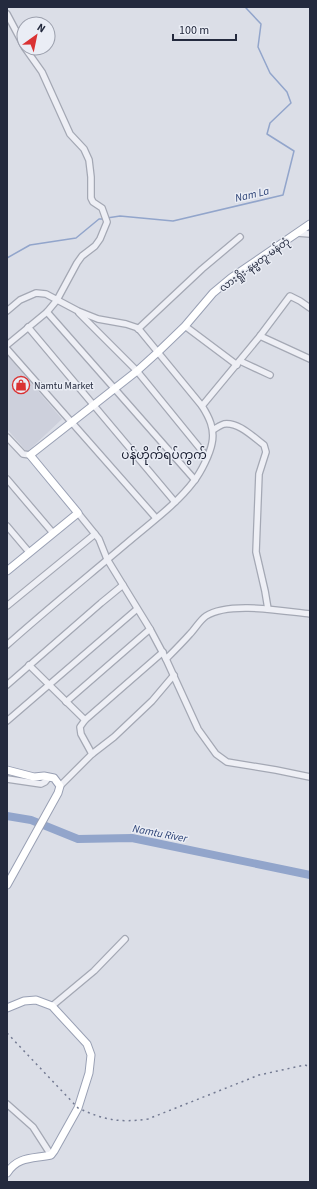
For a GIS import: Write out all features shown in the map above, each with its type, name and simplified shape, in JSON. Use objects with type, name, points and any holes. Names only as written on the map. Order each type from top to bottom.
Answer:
[{"type":"main road","name":"လားရှိုး-နမ္မတူ-မန်တုံ","points":[[30,455],[137,371],[184,326],[213,293],[231,278],[310,224]]},
{"type":"main road","points":[[7,571],[78,513],[30,455]]},
{"type":"main road","points":[[7,770],[34,777],[44,776],[54,778],[59,790],[7,886]]},
{"type":"main road","points":[[7,1008],[24,1000],[36,1000],[52,1006],[87,1044],[91,1055],[89,1073],[78,1108],[50,1155],[20,1160],[14,1164],[7,1173]]},
{"type":"street","points":[[7,14],[16,30]]},
{"type":"street","points":[[7,345],[47,312],[57,300],[77,263],[82,256],[95,246],[100,239],[107,221],[102,208],[93,202],[91,198],[89,160],[84,149],[70,134],[42,72],[31,56]]},
{"type":"street","points":[[296,233],[310,234]]},
{"type":"street","points":[[138,329],[202,269],[240,237]]},
{"type":"street","points":[[7,311],[20,300],[36,293],[46,294],[78,311],[98,319],[126,324],[138,329],[202,406],[208,416],[213,430],[212,443],[207,457],[195,480],[175,502],[58,600],[7,645]]},
{"type":"street","points":[[202,406],[260,336],[290,296],[310,308]]},
{"type":"street","points":[[78,311],[137,371],[207,457]]},
{"type":"street","points":[[47,312],[195,480]]},
{"type":"street","points":[[184,326],[238,363],[270,375]]},
{"type":"street","points":[[28,327],[175,502]]},
{"type":"street","points":[[260,336],[310,359]]},
{"type":"street","points":[[7,349],[156,518]]},
{"type":"street","points":[[213,430],[224,424],[232,425],[240,428],[264,445],[266,452],[259,474],[256,552],[268,609]]},
{"type":"street","points":[[7,437],[22,454],[30,455]]},
{"type":"street","points":[[7,479],[54,533]]},
{"type":"street","points":[[78,513],[99,539],[107,559],[163,652],[198,729],[216,754],[228,762],[310,777]]},
{"type":"street","points":[[8,528],[29,552]]},
{"type":"street","points":[[7,606],[95,534]]},
{"type":"street","points":[[7,685],[123,585]]},
{"type":"street","points":[[7,721],[137,609]]},
{"type":"street","points":[[166,659],[205,616],[218,611],[229,609],[268,609],[310,614]]},
{"type":"street","points":[[66,702],[150,629]]},
{"type":"street","points":[[92,754],[81,734],[80,728],[85,720],[163,652]]},
{"type":"street","points":[[29,666],[85,720]]},
{"type":"street","points":[[59,790],[92,754],[146,706],[174,676]]},
{"type":"street","points":[[7,779],[41,784],[49,777]]},
{"type":"street","points":[[52,1006],[94,971],[125,939]]},
{"type":"street","points":[[7,1104],[34,1127],[50,1155]]},
{"type":"shaded area","name":"Namtu Market","points":[[7,355],[62,419],[27,452],[7,429]]},
{"type":"waterway","name":"Nam La","points":[[107,218],[120,216],[173,221],[283,195],[294,151],[267,134],[270,123],[291,103],[287,92],[270,73],[258,47],[261,24],[246,8],[248,7]]},
{"type":"waterway","name":"Nam La","points":[[7,258],[30,245],[76,238],[99,219],[103,219]]},
{"type":"waterway","name":"Namtu River","points":[[7,816],[31,820],[78,839],[132,838],[310,875]]},
{"type":"railway","points":[[7,1033],[78,1108],[112,1120],[128,1121],[148,1119],[259,1075],[305,1065],[310,1067]]},
{"type":"place","name":"Namtu Market","points":[[21,385]]},
{"type":"district","name":"ပန်ဟိုက်ရပ်ကွက်","points":[[164,455]]}]
